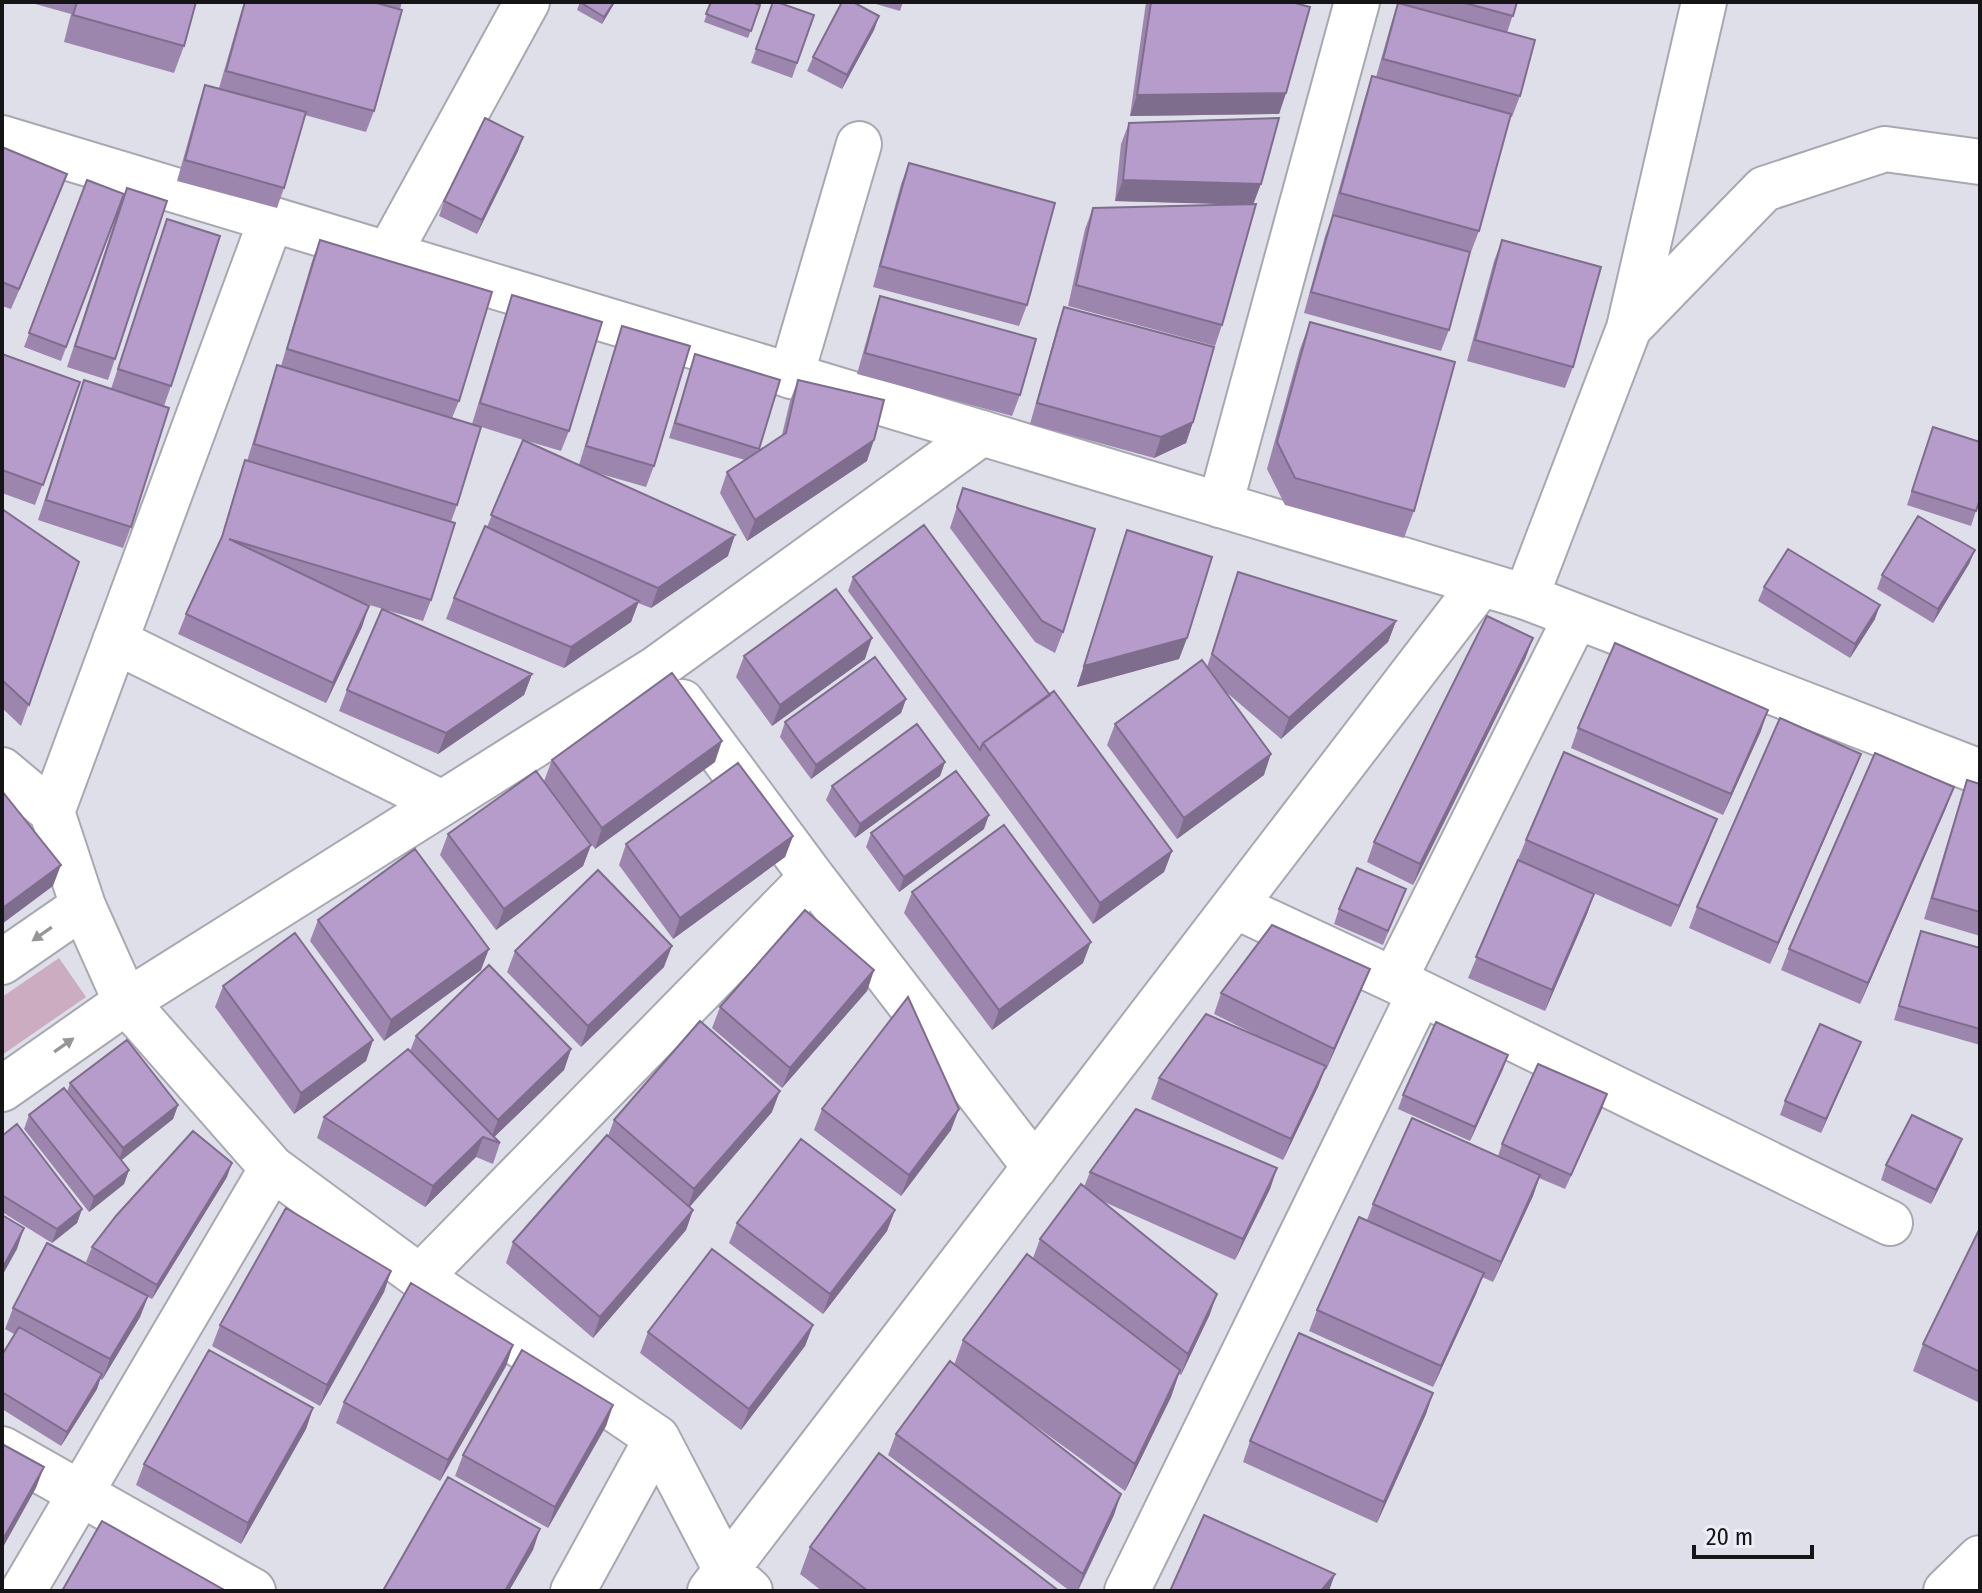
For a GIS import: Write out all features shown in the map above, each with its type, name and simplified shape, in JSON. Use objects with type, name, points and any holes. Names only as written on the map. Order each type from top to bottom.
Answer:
[{"type":"street","points":[[388,255],[527,2]]},
{"type":"street","points":[[1220,505],[1357,2]]},
{"type":"street","points":[[1526,597],[1629,328],[1704,2]]},
{"type":"street","points":[[2,138],[1526,597],[1980,772]]},
{"type":"street","points":[[791,376],[859,144]]},
{"type":"street","points":[[1629,328],[1764,189],[1885,149],[1980,162]]},
{"type":"street","points":[[52,812],[271,220]]},
{"type":"street","points":[[2,1089],[126,1002],[657,668],[982,433]]},
{"type":"street","points":[[2,770],[52,812],[83,906],[126,1002],[272,1168],[420,1277],[657,1438],[729,1584],[1035,1167],[1481,584]]},
{"type":"street","points":[[1127,1591],[1576,617]]},
{"type":"street","points":[[115,641],[442,803]]},
{"type":"street","points":[[657,668],[812,877],[1035,1167]]},
{"type":"street","points":[[420,1277],[812,877]]},
{"type":"street","points":[[2,962],[83,906]]},
{"type":"street","points":[[1235,906],[1407,986],[1890,1223]]},
{"type":"street","points":[[23,1591],[272,1168]]},
{"type":"street","points":[[573,1591],[657,1438]]},
{"type":"street","points":[[2,1449],[253,1591]]},
{"type":"street","points":[[1946,1591],[1980,1558]]},
{"type":"shaded area","points":[[59,958],[86,997],[2,1055],[2,997]]},
{"type":"building","points":[[77,2],[196,2],[184,46],[73,15]]},
{"type":"building","points":[[245,2],[373,2],[402,10],[374,111],[226,71]]},
{"type":"building","points":[[580,2],[614,2],[604,17]]},
{"type":"building","points":[[711,2],[752,2],[760,5],[751,31],[706,14]]},
{"type":"building","points":[[773,2],[814,15],[797,63],[756,49]]},
{"type":"building","points":[[842,2],[853,2],[879,16],[847,75],[813,57]]},
{"type":"building","points":[[1151,2],[1291,2],[1310,7],[1286,93],[1137,95]]},
{"type":"building","points":[[1461,2],[1517,2],[1513,16]]},
{"type":"building","points":[[1398,3],[1535,40],[1520,96],[1383,59]]},
{"type":"building","points":[[1372,76],[1511,114],[1479,231],[1340,193]]},
{"type":"building","points":[[205,85],[306,112],[284,188],[185,160]]},
{"type":"building","points":[[485,118],[523,137],[482,220],[444,201]]},
{"type":"building","points":[[1279,118],[1261,184],[1123,180],[1129,123]]},
{"type":"building","points":[[2,147],[67,174],[19,289],[2,282]]},
{"type":"building","points":[[909,163],[1055,203],[1027,305],[880,266]]},
{"type":"building","points":[[87,180],[124,194],[66,347],[29,333]]},
{"type":"building","points":[[127,188],[167,201],[115,359],[75,346]]},
{"type":"building","points":[[1256,204],[1222,325],[1076,285],[1093,208]]},
{"type":"building","points":[[1333,215],[1470,252],[1449,330],[1311,292]]},
{"type":"building","points":[[167,219],[220,236],[171,386],[118,369]]},
{"type":"building","points":[[320,240],[492,292],[459,401],[287,349]]},
{"type":"building","points":[[1502,240],[1601,267],[1573,367],[1475,340]]},
{"type":"building","points":[[512,295],[602,322],[569,431],[480,403]]},
{"type":"building","points":[[880,296],[1036,339],[1020,395],[865,353]]},
{"type":"building","points":[[1064,307],[1214,347],[1193,422],[1161,437],[1037,403]]},
{"type":"building","points":[[1310,322],[1455,362],[1414,511],[1295,478],[1277,442]]},
{"type":"building","points":[[622,326],[690,346],[654,466],[586,446]]},
{"type":"building","points":[[2,354],[80,382],[43,485],[2,470]]},
{"type":"building","points":[[695,354],[780,380],[759,449],[675,423]]},
{"type":"building","points":[[277,365],[481,427],[457,505],[254,444]]},
{"type":"building","points":[[84,380],[169,408],[131,527],[46,500]]},
{"type":"building","points":[[798,380],[884,400],[874,440],[755,520],[727,472],[786,433]]},
{"type":"building","points":[[1933,427],[1980,442],[1980,499],[1976,511],[1912,491]]},
{"type":"building","points":[[523,440],[735,535],[658,588],[491,515]]},
{"type":"building","points":[[245,460],[455,523],[431,600],[229,539],[369,606],[333,683],[186,614],[222,537]]},
{"type":"building","points":[[963,488],[1095,529],[1063,632],[1042,621],[957,507]]},
{"type":"building","points":[[2,509],[79,562],[29,705],[2,680]]},
{"type":"building","points":[[1918,516],[1975,550],[1938,609],[1882,575]]},
{"type":"building","points":[[924,525],[1050,695],[983,743],[980,750],[853,577]]},
{"type":"building","points":[[485,526],[639,601],[571,647],[454,598]]},
{"type":"building","points":[[1127,530],[1212,557],[1187,638],[1084,666]]},
{"type":"building","points":[[1788,549],[1880,605],[1855,644],[1764,587]]},
{"type":"building","points":[[1238,572],[1396,621],[1289,718],[1212,654]]},
{"type":"building","points":[[836,589],[872,638],[780,705],[744,656]]},
{"type":"building","points":[[382,609],[532,674],[446,733],[347,690]]},
{"type":"building","points":[[1487,616],[1533,638],[1420,864],[1374,842]]},
{"type":"building","points":[[1615,643],[1768,710],[1731,794],[1578,728]]},
{"type":"building","points":[[875,657],[906,699],[816,765],[785,722]]},
{"type":"building","points":[[1202,660],[1271,754],[1184,818],[1115,724]]},
{"type":"building","points":[[672,673],[722,741],[602,828],[552,760]]},
{"type":"building","points":[[1054,691],[1172,851],[1100,903],[983,743]]},
{"type":"building","points":[[1780,718],[1861,754],[1778,943],[1697,907]]},
{"type":"building","points":[[917,724],[945,762],[860,824],[832,786]]},
{"type":"building","points":[[1564,752],[1717,819],[1679,906],[1526,840]]},
{"type":"building","points":[[1875,753],[1954,787],[1868,983],[1789,949]]},
{"type":"building","points":[[738,763],[793,836],[680,918],[626,844]]},
{"type":"building","points":[[536,771],[591,845],[504,909],[448,834]]},
{"type":"building","points":[[956,771],[989,815],[904,877],[871,833]]},
{"type":"building","points":[[1967,780],[1980,784],[1980,912],[1932,898]]},
{"type":"building","points":[[2,791],[61,865],[4,907],[2,906]]},
{"type":"building","points":[[1004,825],[1091,942],[999,1010],[912,892]]},
{"type":"building","points":[[415,849],[489,949],[391,1020],[318,920]]},
{"type":"building","points":[[1518,860],[1594,894],[1552,990],[1476,957]]},
{"type":"building","points":[[1357,868],[1406,889],[1388,931],[1339,909]]},
{"type":"building","points":[[598,870],[672,946],[588,1026],[515,951]]},
{"type":"building","points":[[805,910],[874,970],[790,1068],[720,1007]]},
{"type":"building","points":[[1272,925],[1370,969],[1334,1049],[1221,993]]},
{"type":"building","points":[[1921,931],[1980,948],[1980,1029],[1899,1006]]},
{"type":"building","points":[[295,933],[373,1040],[301,1093],[223,986]]},
{"type":"building","points":[[489,965],[571,1049],[498,1120],[416,1036]]},
{"type":"building","points":[[908,997],[959,1109],[909,1175],[822,1109]]},
{"type":"building","points":[[1206,1014],[1326,1066],[1291,1139],[1159,1078]]},
{"type":"building","points":[[700,1021],[780,1091],[694,1189],[614,1120]]},
{"type":"building","points":[[1436,1022],[1508,1055],[1475,1127],[1403,1095]]},
{"type":"building","points":[[1820,1024],[1861,1042],[1826,1119],[1785,1101]]},
{"type":"building","points":[[127,1040],[178,1105],[123,1148],[70,1083]]},
{"type":"building","points":[[408,1049],[500,1143],[483,1137],[433,1186],[324,1117]]},
{"type":"building","points":[[1538,1064],[1607,1094],[1571,1175],[1502,1144]]},
{"type":"building","points":[[64,1088],[129,1170],[94,1197],[29,1115]]},
{"type":"building","points":[[1136,1109],[1277,1168],[1243,1239],[1090,1172]]},
{"type":"building","points":[[1912,1115],[1962,1139],[1936,1190],[1886,1165]]},
{"type":"building","points":[[1412,1118],[1540,1175],[1501,1262],[1373,1204]]},
{"type":"building","points":[[17,1124],[82,1209],[57,1229],[2,1195],[2,1136]]},
{"type":"building","points":[[193,1131],[232,1163],[157,1285],[92,1247]]},
{"type":"building","points":[[607,1135],[693,1210],[600,1317],[513,1242]]},
{"type":"building","points":[[801,1139],[895,1210],[830,1294],[737,1223]]},
{"type":"building","points":[[1081,1184],[1217,1294],[1188,1354],[1040,1239]]},
{"type":"building","points":[[286,1208],[391,1271],[327,1385],[220,1325]]},
{"type":"building","points":[[2,1215],[24,1228],[2,1269]]},
{"type":"building","points":[[1359,1217],[1484,1273],[1441,1366],[1317,1310]]},
{"type":"building","points":[[1980,1228],[1980,1372],[1923,1344]]},
{"type":"building","points":[[47,1243],[148,1296],[110,1359],[13,1308]]},
{"type":"building","points":[[712,1249],[813,1325],[749,1409],[648,1332]]},
{"type":"building","points":[[1027,1254],[1180,1370],[1135,1464],[963,1340]]},
{"type":"building","points":[[411,1283],[513,1345],[448,1460],[344,1402]]},
{"type":"building","points":[[19,1327],[102,1374],[67,1432],[2,1392],[2,1355]]},
{"type":"building","points":[[1299,1333],[1433,1393],[1384,1502],[1250,1441]]},
{"type":"building","points":[[209,1350],[313,1408],[248,1523],[144,1464]]},
{"type":"building","points":[[522,1350],[613,1405],[555,1507],[463,1455]]},
{"type":"building","points":[[950,1361],[1121,1494],[1083,1574],[896,1434]]},
{"type":"building","points":[[2,1444],[44,1467],[2,1541]]},
{"type":"building","points":[[879,1453],[1059,1591],[868,1591],[810,1547]]},
{"type":"building","points":[[448,1477],[540,1529],[505,1591],[387,1591],[384,1589]]},
{"type":"building","points":[[1204,1515],[1335,1574],[1321,1591],[1170,1591]]},
{"type":"building","points":[[102,1521],[226,1591],[62,1591]]}]
